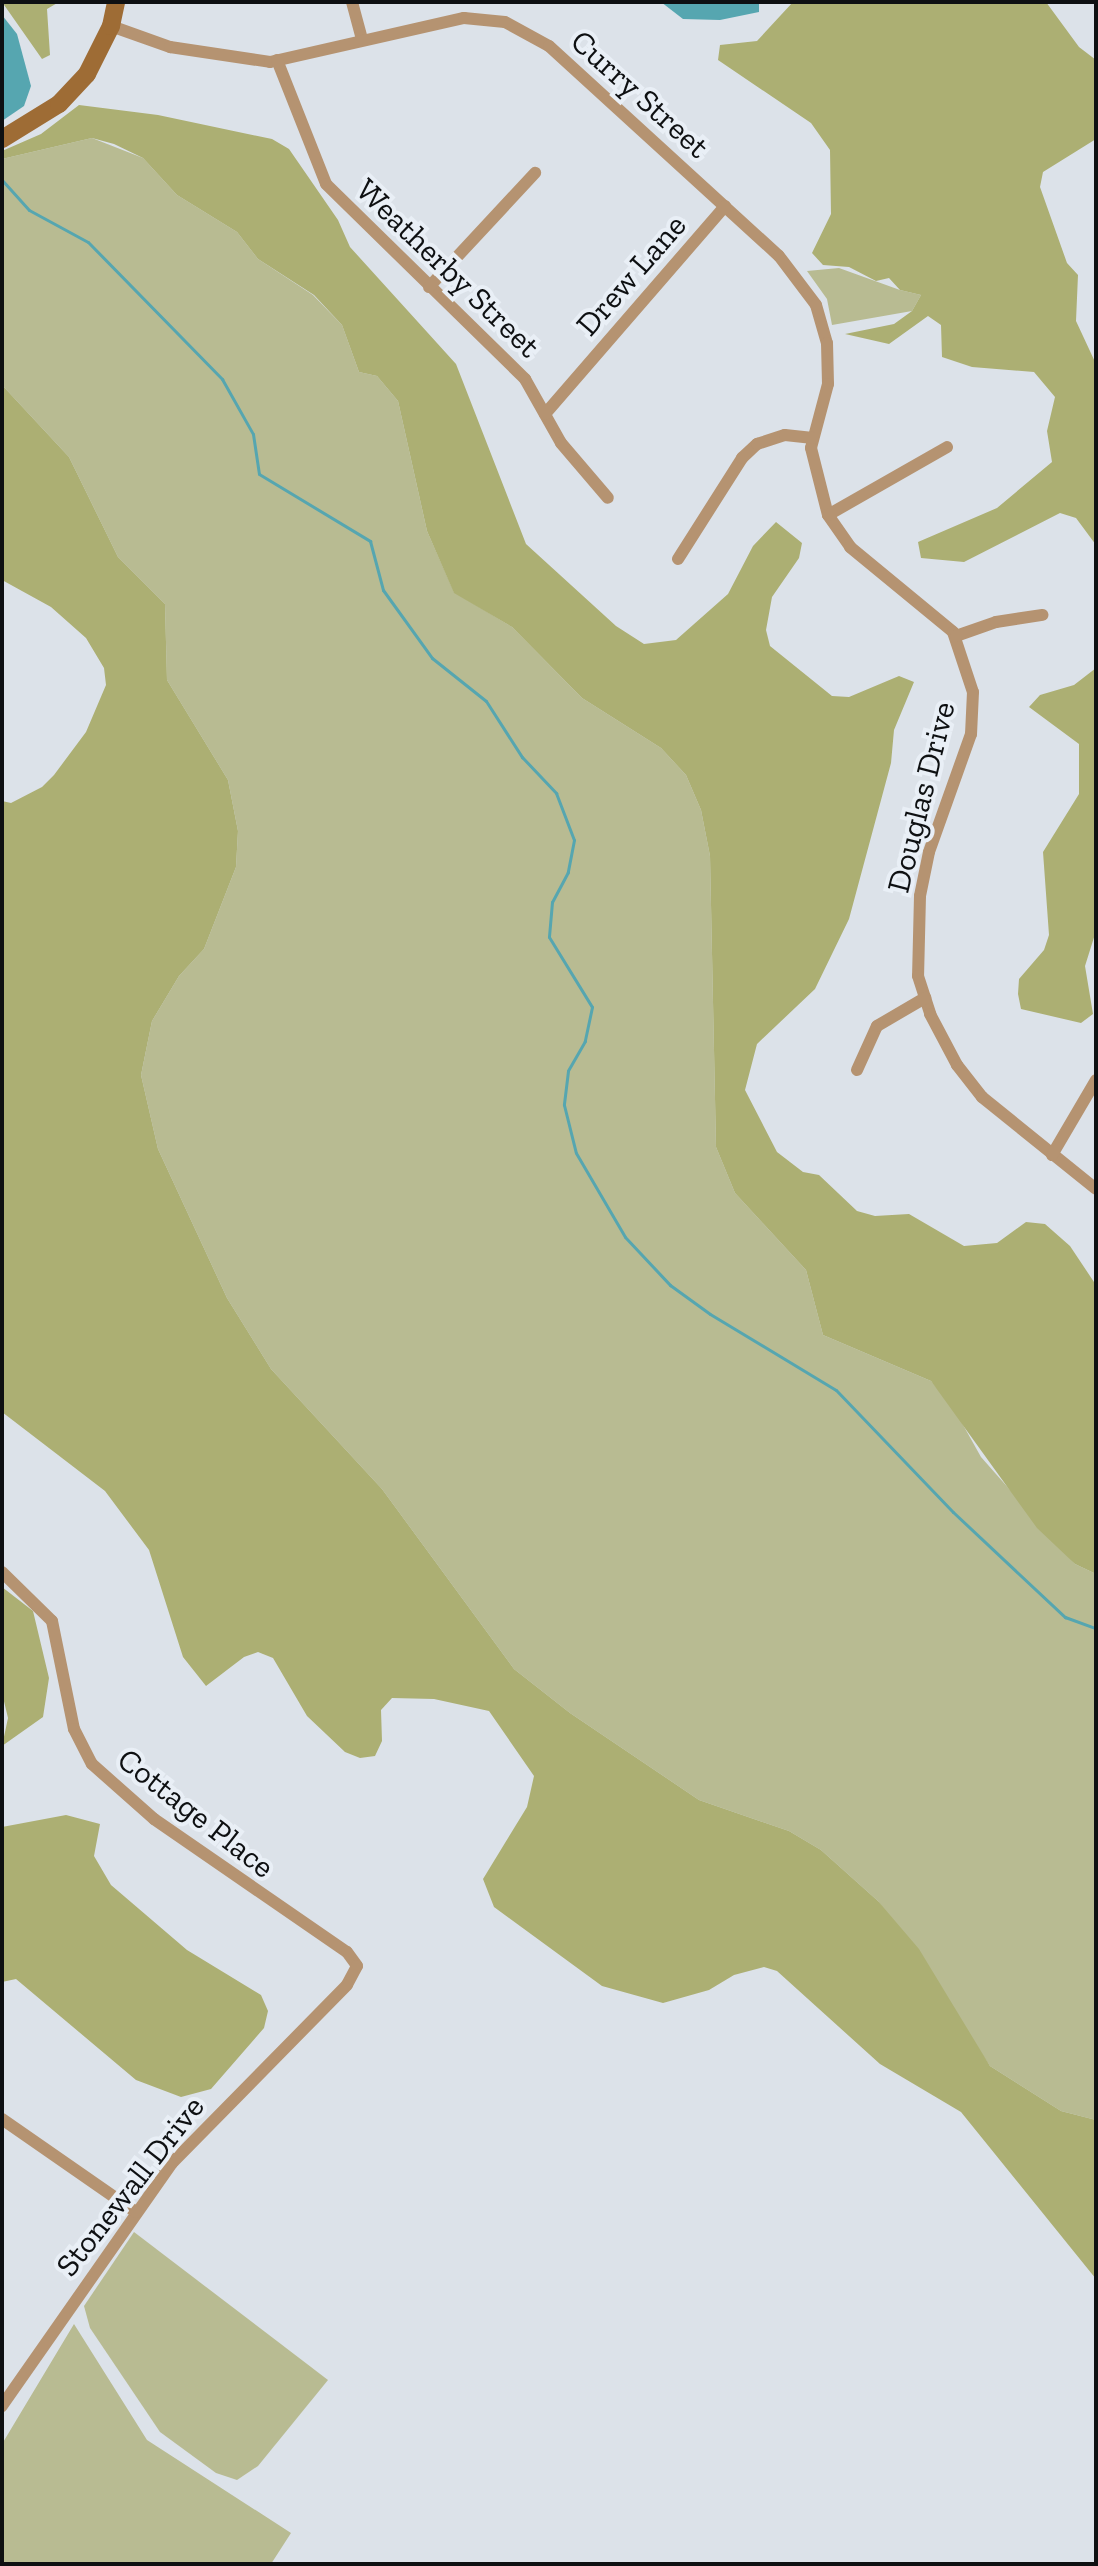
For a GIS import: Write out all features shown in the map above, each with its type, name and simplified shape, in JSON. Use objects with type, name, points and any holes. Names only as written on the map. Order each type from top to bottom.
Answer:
[{"type":"street","points":[[7,137],[59,104],[87,74],[111,26],[116,2]]},
{"type":"street","points":[[352,2],[362,40]]},
{"type":"street","name":"Curry Street","points":[[111,26],[170,47],[277,60],[487,16],[530,33],[779,256],[816,305],[827,343],[829,373],[813,438],[817,486],[828,515],[850,547],[956,636]]},
{"type":"street","name":"Weatherby Street","points":[[277,60],[326,184],[517,370],[561,443],[608,498]]},
{"type":"street","points":[[429,287],[535,173]]},
{"type":"street","name":"Drew Lane","points":[[545,414],[725,206]]},
{"type":"street","points":[[678,559],[742,458],[757,444],[785,435],[813,438]]},
{"type":"street","points":[[828,515],[947,447]]},
{"type":"street","points":[[956,636],[996,622],[1042,615]]},
{"type":"street","name":"Douglas Drive","points":[[956,636],[975,710],[929,852],[920,896],[918,976],[944,1045],[982,1097],[1096,1189]]},
{"type":"street","points":[[857,1070],[877,1026],[925,998]]},
{"type":"street","points":[[1052,1155],[1096,1080]]},
{"type":"street","name":"Cottage Place","points":[[2,1572],[52,1621],[74,1729],[92,1764],[166,1827],[334,1943]]},
{"type":"street","name":"Stonewall Drive","points":[[2,2406],[136,2212],[221,2110],[347,1985],[357,1966],[334,1943]]},
{"type":"street","points":[[2,2119],[136,2212]]},
{"type":"green space","points":[[2,2],[59,2],[47,9],[50,55],[42,59]]},
{"type":"green space","points":[[793,2],[1046,2],[1079,47],[1096,60],[1096,139],[1043,172],[1040,187],[1067,263],[1078,275],[1076,321],[1096,364],[1096,545],[1076,518],[1060,513],[964,562],[921,558],[918,542],[997,508],[1052,462],[1047,431],[1055,397],[1034,372],[972,367],[942,357],[941,325],[928,316],[889,344],[845,334],[894,324],[912,311],[921,295],[900,290],[889,278],[876,281],[849,267],[823,265],[812,253],[831,214],[830,150],[811,123],[718,60],[720,45],[757,41]]},
{"type":"green space","points":[[79,105],[158,115],[272,139],[289,149],[338,220],[350,247],[456,364],[526,544],[616,626],[644,644],[676,640],[728,594],[753,546],[776,522],[802,543],[799,558],[772,597],[766,630],[770,646],[832,696],[849,697],[899,676],[914,682],[894,730],[891,763],[849,919],[815,989],[757,1044],[745,1090],[777,1152],[803,1172],[819,1175],[857,1211],[875,1216],[909,1214],[964,1246],[997,1243],[1026,1222],[1045,1224],[1070,1246],[1096,1285],[1096,1574],[1075,1564],[1037,1528],[931,1381],[823,1335],[806,1270],[735,1193],[716,1147],[710,856],[701,810],[686,775],[661,748],[582,698],[512,627],[454,593],[427,531],[398,401],[377,376],[359,372],[342,325],[314,295],[258,259],[237,232],[177,195],[143,158],[114,144],[92,138],[2,159],[2,151],[41,134]]},
{"type":"green space","points":[[92,138],[143,158],[177,195],[237,232],[258,259],[313,295],[342,325],[359,372],[377,376],[398,401],[427,531],[454,592],[512,627],[582,698],[661,748],[686,775],[701,810],[710,856],[716,1147],[735,1193],[806,1270],[823,1335],[931,1381],[953,1407],[981,1457],[1075,1564],[1096,1574],[1096,2120],[1061,2111],[990,2066],[878,1901],[821,1850],[789,1831],[699,1800],[570,1713],[514,1669],[382,1489],[271,1369],[227,1298],[158,1149],[141,1075],[152,1021],[179,976],[204,949],[236,867],[238,831],[228,780],[167,680],[165,604],[118,557],[69,457],[2,385],[2,159]]},
{"type":"green space","points":[[839,268],[921,295],[912,311],[832,325],[827,299],[807,271]]},
{"type":"green space","points":[[2,385],[69,457],[118,557],[165,604],[167,680],[228,780],[238,831],[236,867],[204,949],[179,976],[152,1021],[141,1075],[158,1149],[227,1298],[271,1369],[382,1489],[514,1669],[570,1713],[699,1800],[789,1831],[821,1850],[878,1901],[919,1949],[990,2066],[1061,2111],[1096,2120],[1096,2279],[961,2112],[880,2064],[777,1971],[764,1967],[734,1975],[709,1990],[663,2003],[602,1986],[494,1907],[483,1879],[527,1807],[534,1776],[489,1711],[434,1699],[392,1698],[381,1710],[382,1741],[375,1756],[360,1758],[345,1752],[307,1716],[273,1658],[258,1652],[244,1657],[206,1686],[183,1657],[149,1550],[105,1491],[2,1412],[2,801],[11,803],[42,787],[54,775],[86,732],[106,685],[104,668],[86,638],[51,607],[2,580]]},
{"type":"green space","points":[[1096,668],[1096,931],[1085,966],[1093,1014],[1081,1023],[1021,1009],[1018,994],[1019,979],[1044,950],[1049,935],[1043,852],[1079,794],[1079,744],[1029,707],[1040,695],[1074,685]]},
{"type":"green space","points":[[2,1587],[33,1611],[49,1678],[43,1717],[2,1746],[8,1718],[2,1693]]},
{"type":"green space","points":[[66,1815],[100,1824],[94,1856],[111,1885],[187,1950],[261,1995],[268,2011],[264,2028],[211,2089],[181,2097],[136,2080],[16,1979],[2,1982],[2,1827]]},
{"type":"green space","points":[[134,2232],[328,2380],[258,2466],[237,2480],[216,2473],[160,2432],[90,2328],[84,2306]]},
{"type":"green space","points":[[74,2324],[147,2440],[291,2533],[271,2564],[2,2564],[2,2444]]},
{"type":"water","points":[[661,2],[759,2],[759,12],[720,20],[683,19]]},
{"type":"water","points":[[2,15],[17,34],[31,86],[24,106],[2,121]]},
{"type":"waterway","points":[[2,180],[29,210],[88,242],[222,379],[253,434],[259,474],[370,541],[383,590],[432,658],[486,701],[522,757],[556,793],[574,840],[568,872],[552,902],[549,937],[592,1007],[585,1041],[568,1071],[564,1105],[576,1153],[625,1237],[670,1285],[710,1314],[836,1390],[953,1512],[1065,1617],[1096,1628]]}]
